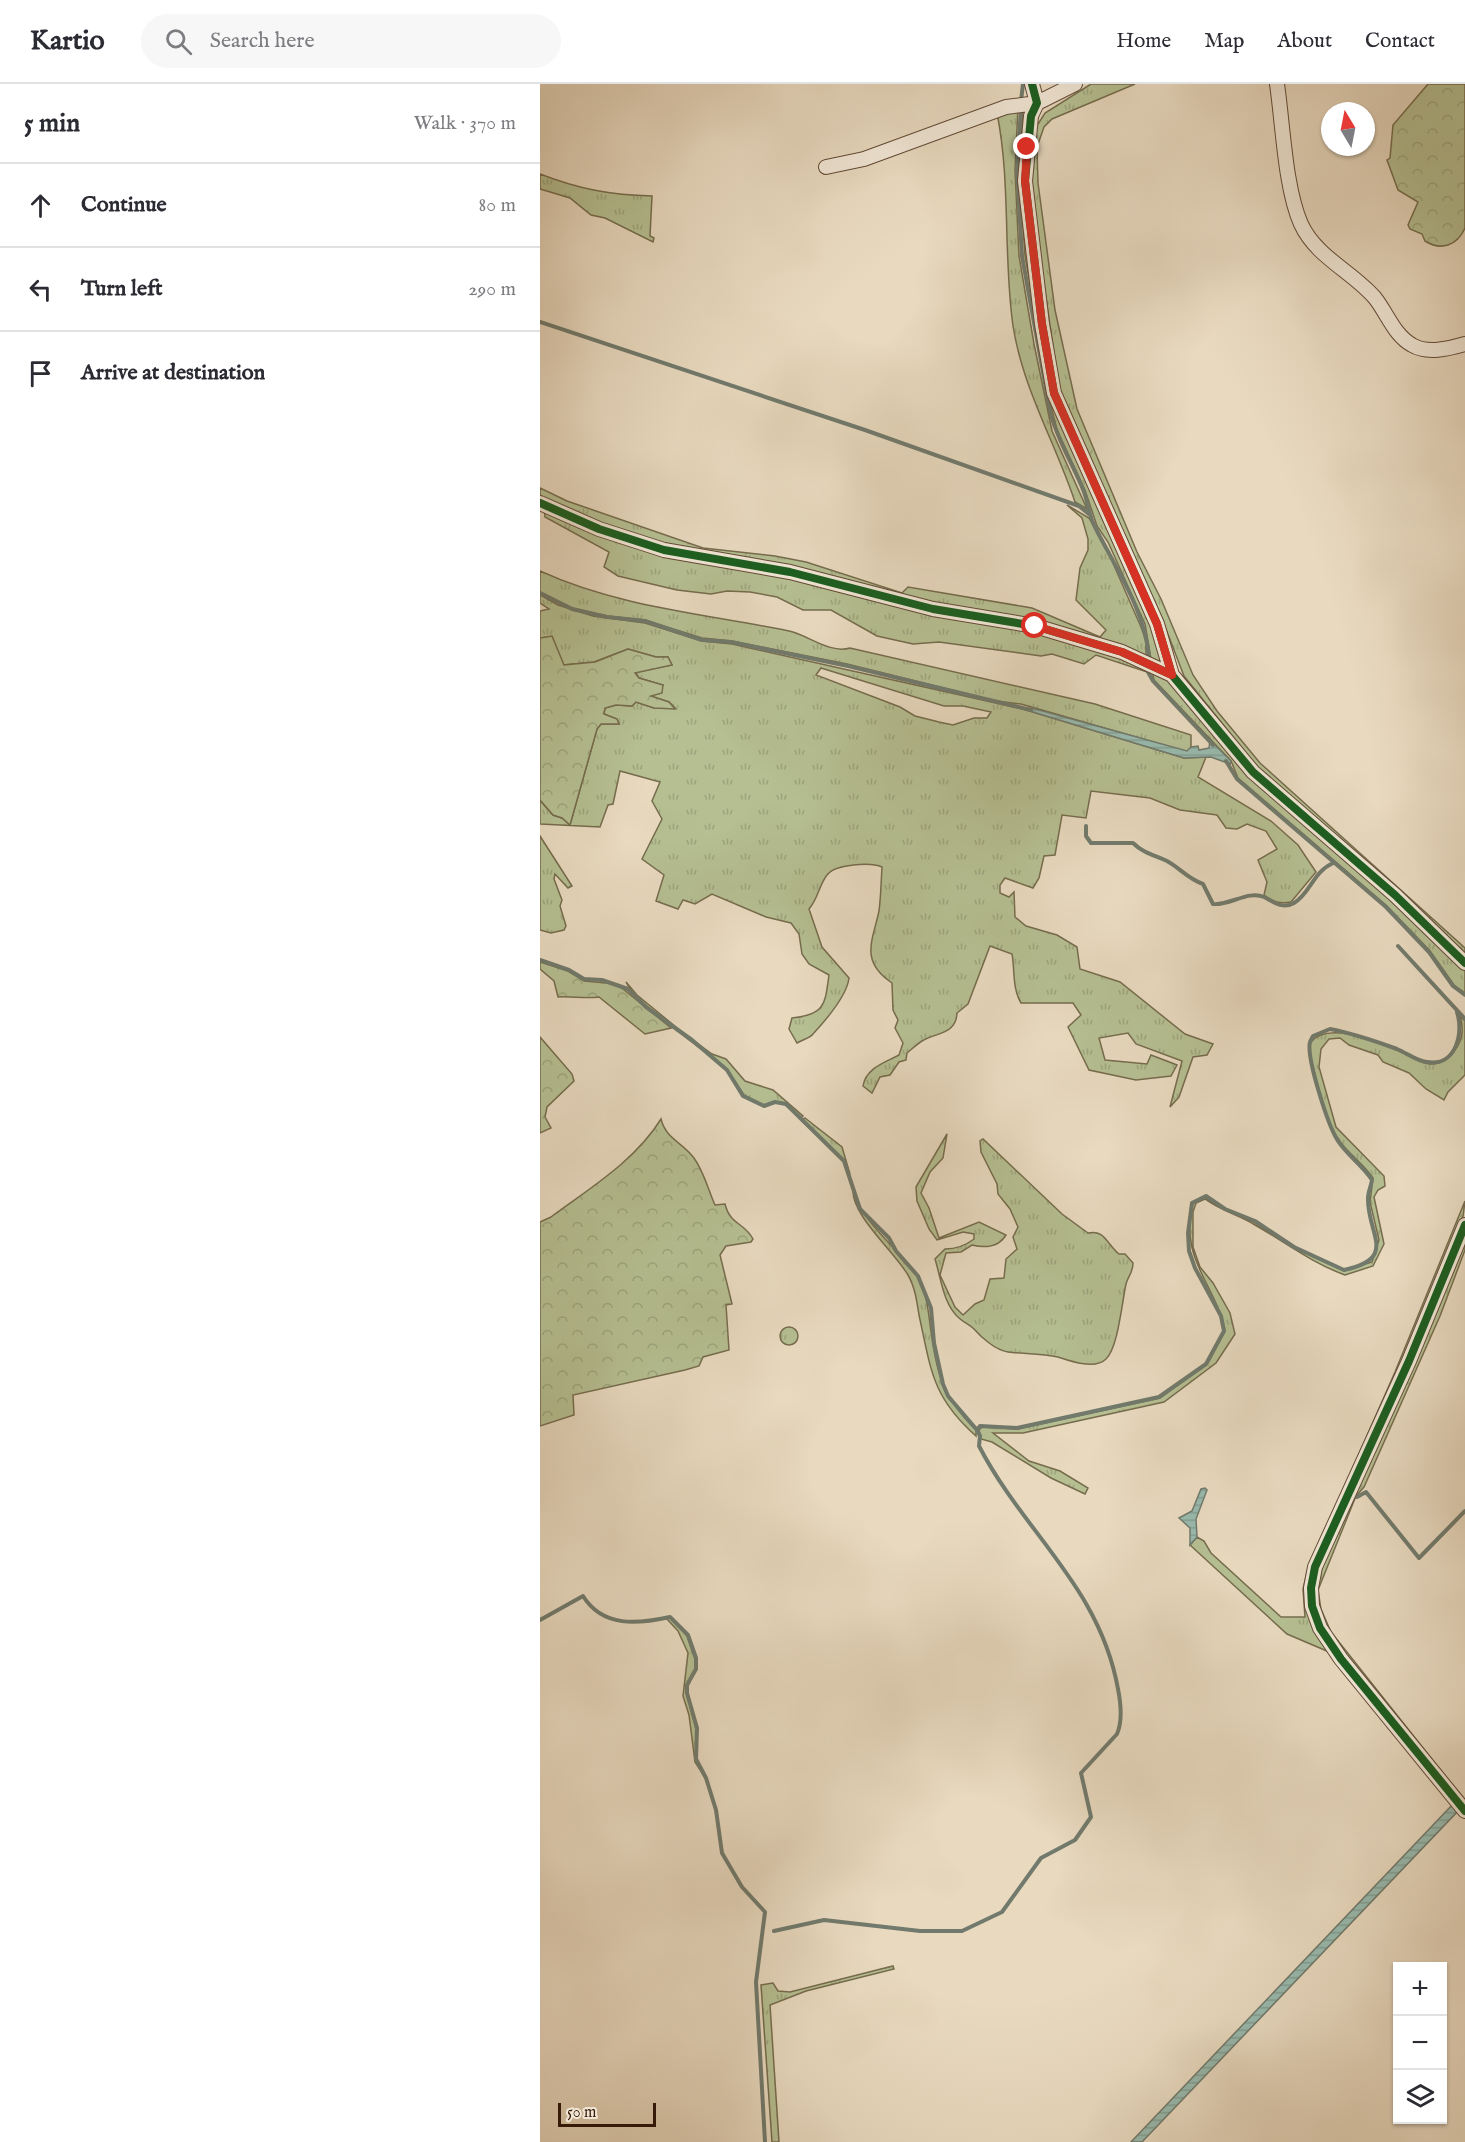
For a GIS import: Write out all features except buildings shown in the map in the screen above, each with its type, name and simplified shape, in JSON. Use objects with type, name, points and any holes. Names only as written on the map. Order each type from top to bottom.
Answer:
[{"type":"street","points":[[1032,84],[1037,104],[1031,116],[1025,181],[1042,324],[1054,393],[1157,624],[1172,675],[1253,772],[1395,895],[1465,963]]},
{"type":"street","points":[[826,167],[864,159],[1006,107],[1037,104],[1075,84]]},
{"type":"street","points":[[1277,84],[1296,207],[1309,238],[1363,284],[1409,344],[1422,350],[1450,348],[1465,344]]},
{"type":"street","points":[[540,503],[599,529],[664,550],[790,572],[933,609],[1035,626],[1122,652],[1172,675]]},
{"type":"street","points":[[1465,1225],[1409,1361],[1316,1567],[1311,1588],[1312,1606],[1320,1628],[1341,1659],[1465,1812]]},
{"type":"green space","points":[[1091,84],[1135,84],[1052,119],[1044,127],[1037,147],[1038,183],[1055,310],[1077,409],[1137,552],[1161,599],[1193,675],[1217,711],[1260,763],[1465,948],[1465,956],[1258,768],[1184,676],[1161,616],[1060,393],[1030,190],[1033,132],[1045,113]]},
{"type":"green space","points":[[1428,84],[1465,84],[1465,228],[1458,239],[1443,246],[1425,241],[1422,234],[1410,229],[1408,225],[1418,202],[1398,190],[1387,160],[1390,158],[1393,125]]},
{"type":"green space","points":[[1023,106],[1033,106],[1021,180],[1051,394],[1154,625],[1166,668],[1151,659],[1145,624],[1108,542],[1097,526],[1085,490],[1057,430],[1025,256],[1019,171]]},
{"type":"green space","points":[[1018,108],[1015,170],[1019,256],[1034,344],[1052,431],[1087,509],[1075,502],[1024,372],[1013,326],[1008,273],[1006,192],[997,113]]},
{"type":"green space","points":[[540,174],[595,190],[652,196],[650,236],[654,238],[653,242],[605,218],[591,215],[570,198],[540,189]]},
{"type":"green space","points":[[540,488],[567,501],[703,548],[806,562],[902,593],[908,587],[1032,608],[1100,637],[1106,630],[1076,600],[1080,568],[1088,550],[1088,539],[1082,518],[1067,505],[1089,518],[1105,545],[1141,627],[1146,641],[1146,659],[932,605],[660,544],[588,520],[540,499]]},
{"type":"green space","points":[[544,507],[600,531],[1037,629],[1147,667],[1147,672],[1096,655],[1084,664],[1052,654],[1041,656],[939,642],[913,644],[877,636],[831,610],[803,610],[777,597],[750,592],[727,591],[711,594],[677,590],[618,576],[604,567],[609,552],[545,517]]},
{"type":"green space","points":[[540,571],[600,593],[631,601],[789,631],[835,648],[850,648],[1095,704],[1191,735],[1191,747],[1188,752],[1021,704],[996,701],[847,664],[732,641],[702,638],[644,620],[607,616],[572,608],[540,592]]},
{"type":"green space","points":[[540,595],[558,605],[593,616],[645,623],[702,641],[732,644],[1023,709],[1184,758],[1206,757],[1198,777],[1271,821],[1298,845],[1316,872],[1291,902],[1274,901],[1264,895],[1267,882],[1258,860],[1277,849],[1266,831],[1247,824],[1237,829],[1226,828],[1217,815],[1180,810],[1150,798],[1091,791],[1086,818],[1062,815],[1055,855],[1044,856],[1039,878],[1033,888],[1005,878],[1000,885],[1000,893],[1009,897],[1014,892],[1015,917],[1026,926],[1057,935],[1077,947],[1080,969],[1120,982],[1185,1034],[1213,1044],[1207,1055],[1193,1057],[1179,1097],[1170,1107],[1182,1061],[1136,1044],[1128,1033],[1099,1038],[1105,1060],[1147,1064],[1151,1055],[1177,1065],[1171,1076],[1136,1080],[1089,1070],[1068,1027],[1081,1015],[1073,1003],[1021,1003],[1015,985],[1012,954],[990,946],[968,1004],[957,1013],[956,1020],[950,1029],[914,1047],[907,1053],[906,1060],[899,1062],[890,1075],[880,1077],[872,1093],[863,1086],[868,1075],[876,1067],[899,1055],[903,1043],[895,1028],[898,1020],[893,1010],[892,983],[875,967],[871,950],[879,911],[882,867],[853,865],[831,871],[824,879],[809,909],[822,947],[849,978],[840,1000],[829,1015],[812,1035],[797,1043],[789,1029],[792,1018],[812,1014],[822,1006],[829,975],[809,964],[802,954],[799,934],[791,923],[766,917],[712,894],[695,904],[683,900],[678,909],[656,901],[664,875],[642,859],[662,819],[652,801],[660,782],[620,771],[613,804],[608,805],[600,827],[540,824],[540,800],[553,815],[562,818],[570,825],[597,729],[601,724],[619,724],[617,719],[604,714],[605,708],[616,705],[632,706],[636,702],[654,708],[675,708],[669,702],[650,696],[663,685],[639,678],[635,672],[672,665],[668,657],[656,657],[628,649],[594,662],[563,665],[552,637],[540,638],[540,611],[549,609],[540,603]],"holes":[[[821,668],[944,706],[963,706],[991,712],[987,718],[974,718],[953,725],[915,716],[900,707],[816,675]]]},
{"type":"green space","points":[[552,636],[564,665],[595,662],[628,649],[656,657],[668,657],[672,665],[635,673],[639,678],[663,685],[662,693],[651,696],[669,702],[675,709],[654,708],[636,702],[632,706],[616,705],[605,708],[604,714],[617,719],[619,724],[601,724],[597,729],[570,825],[562,818],[553,815],[540,800],[540,638]]},
{"type":"green space","points":[[1152,671],[1167,677],[1251,775],[1392,898],[1465,969],[1465,993],[1454,985],[1430,951],[1387,906],[1238,778],[1231,761],[1154,680]]},
{"type":"green space","points":[[540,836],[572,886],[568,888],[555,874],[554,879],[562,900],[560,906],[566,926],[564,930],[551,933],[540,930]]},
{"type":"green space","points":[[540,962],[568,971],[584,981],[617,984],[671,1028],[645,1034],[599,997],[558,997],[554,981],[540,969]]},
{"type":"green space","points":[[626,982],[637,995],[682,1032],[712,1054],[726,1059],[745,1081],[773,1090],[803,1116],[800,1118],[784,1104],[764,1105],[744,1095],[727,1069],[646,1007],[633,994]]},
{"type":"green space","points":[[1460,1016],[1465,1021],[1465,1075],[1448,1092],[1444,1100],[1426,1089],[1409,1073],[1383,1062],[1378,1055],[1349,1045],[1340,1038],[1329,1039],[1321,1049],[1319,1067],[1336,1127],[1384,1176],[1385,1186],[1378,1190],[1374,1197],[1384,1244],[1373,1266],[1345,1275],[1310,1258],[1205,1199],[1196,1203],[1193,1212],[1193,1247],[1200,1267],[1213,1283],[1230,1313],[1235,1334],[1216,1363],[1164,1402],[1023,1433],[993,1433],[1029,1461],[1060,1471],[1088,1488],[1085,1494],[1051,1478],[992,1442],[981,1439],[979,1430],[982,1427],[1018,1429],[1160,1398],[1208,1363],[1225,1331],[1191,1245],[1190,1228],[1193,1203],[1206,1198],[1225,1210],[1254,1222],[1294,1248],[1344,1271],[1372,1262],[1379,1240],[1370,1202],[1373,1178],[1343,1145],[1334,1131],[1318,1087],[1310,1055],[1310,1043],[1318,1036],[1328,1033],[1354,1035],[1380,1043],[1423,1063],[1434,1064],[1446,1058],[1459,1043],[1462,1030]]},
{"type":"green space","points":[[540,1037],[572,1074],[574,1081],[547,1107],[545,1117],[551,1128],[540,1133]]},
{"type":"green space","points":[[805,1118],[842,1147],[850,1174],[835,1151],[802,1120]]},
{"type":"green space","points":[[661,1119],[670,1136],[697,1163],[715,1205],[725,1204],[730,1216],[753,1239],[751,1242],[726,1246],[720,1255],[732,1304],[726,1305],[729,1350],[703,1357],[699,1366],[573,1395],[574,1415],[540,1426],[540,1222],[551,1217],[625,1161]]},
{"type":"green space","points":[[947,1134],[943,1158],[930,1172],[921,1193],[929,1208],[939,1238],[979,1222],[1006,1235],[995,1245],[982,1247],[972,1245],[961,1252],[946,1253],[940,1275],[955,1307],[963,1315],[975,1304],[984,1300],[990,1279],[1004,1278],[1006,1259],[1017,1249],[1013,1237],[1018,1227],[1010,1209],[998,1194],[997,1184],[981,1152],[980,1141],[983,1139],[1062,1214],[1088,1233],[1098,1233],[1119,1254],[1125,1254],[1133,1263],[1126,1284],[1117,1335],[1106,1359],[1096,1364],[1089,1364],[1039,1354],[1003,1351],[980,1336],[949,1306],[935,1259],[945,1249],[957,1248],[971,1241],[974,1239],[974,1234],[963,1232],[937,1240],[929,1229],[917,1201],[916,1187]]},
{"type":"green space","points":[[853,1189],[863,1212],[917,1276],[923,1287],[942,1382],[955,1405],[976,1430],[976,1436],[961,1422],[942,1395],[931,1367],[910,1280],[902,1265],[859,1210]]},
{"type":"green space","points":[[1465,1201],[1462,1224],[1308,1586],[1334,1654],[1287,1634],[1190,1545],[1197,1537],[1204,1541],[1211,1553],[1281,1617],[1305,1617],[1303,1589],[1307,1572],[1395,1372]]},
{"type":"green space","points":[[1465,1233],[1465,1250],[1440,1316],[1364,1487],[1356,1496],[1318,1590],[1321,1609],[1331,1632],[1462,1797],[1336,1644],[1315,1603],[1320,1562]]},
{"type":"green space","points":[[789,1327],[795,1330],[798,1336],[795,1342],[789,1345],[783,1342],[780,1336],[783,1330]]},
{"type":"green space","points":[[666,1618],[671,1618],[687,1636],[695,1659],[695,1669],[686,1691],[696,1729],[696,1759],[706,1779],[695,1762],[689,1715],[683,1696],[688,1653],[678,1631]]},
{"type":"green space","points":[[893,1966],[894,1969],[806,1991],[770,2005],[779,2142],[772,2142],[761,1985],[773,1983],[778,1991],[790,1992]]},
{"type":"water","points":[[1032,708],[1187,751],[1191,747],[1198,746],[1199,750],[1209,748],[1210,740],[1231,761],[1230,764],[1211,757],[1184,758],[1023,709]]},
{"type":"water","points":[[1201,1489],[1207,1490],[1196,1519],[1197,1537],[1190,1545],[1190,1528],[1179,1518],[1192,1511]]},
{"type":"water","points":[[1454,1803],[1458,1811],[1142,2142],[1131,2142]]},
{"type":"waterway","points":[[1021,101],[1023,84]]},
{"type":"waterway","points":[[1021,109],[1017,170],[1022,256],[1050,411],[1084,492],[1093,523],[1136,607],[1147,641],[1149,658]]},
{"type":"waterway","points":[[540,322],[865,430],[1079,506],[1090,515]]},
{"type":"waterway","points":[[540,593],[572,609],[607,617],[645,621],[702,640],[731,642],[848,666],[1031,710]]},
{"type":"waterway","points":[[1148,672],[1153,681],[1213,745]]},
{"type":"waterway","points":[[1226,761],[1237,779],[1386,907],[1429,952],[1453,986],[1465,995]]},
{"type":"waterway","points":[[1086,826],[1086,836],[1091,843],[1133,843],[1145,852],[1172,864],[1203,884],[1213,904],[1258,895],[1278,904],[1290,905],[1304,894],[1326,867],[1333,863]]},
{"type":"waterway","points":[[1398,946],[1465,1019]]},
{"type":"waterway","points":[[540,960],[569,970],[584,979],[602,980],[628,989],[646,1007],[692,1040],[727,1070],[743,1096],[764,1106],[775,1102],[786,1104],[844,1161],[860,1209],[889,1238],[896,1251],[918,1276],[931,1308],[934,1343],[948,1396],[977,1430],[980,1436],[979,1446],[997,1477],[1078,1590],[1095,1620],[1109,1653],[1118,1689],[1121,1712],[1117,1734],[1081,1773],[1091,1817],[1075,1840],[1041,1858],[1002,1912],[962,1931],[920,1931],[824,1920],[774,1931]]},
{"type":"waterway","points":[[977,1430],[980,1426],[1017,1428],[1159,1397],[1206,1364],[1224,1331],[1221,1316],[1195,1268],[1189,1251],[1188,1233],[1192,1203],[1206,1196],[1225,1209],[1255,1221],[1294,1247],[1344,1270],[1371,1259],[1376,1251],[1368,1198],[1372,1180],[1342,1146],[1334,1133],[1314,1076],[1310,1042],[1313,1036],[1330,1029],[1380,1043],[1415,1059],[1437,1062],[1445,1059],[1456,1047],[1459,1029],[1457,1012]]},
{"type":"waterway","points":[[1357,1497],[1366,1492],[1419,1558],[1465,1511]]},
{"type":"waterway","points":[[540,1620],[583,1596],[591,1606],[611,1619],[634,1622],[670,1617],[688,1635],[696,1658],[696,1669],[687,1685],[687,1693],[697,1728],[696,1759],[706,1778],[716,1810],[722,1853],[742,1887],[765,1912],[756,1982],[765,2142]]},
{"type":"cycle path","points":[[1032,84],[1037,103],[1031,116],[1025,181],[1042,324],[1054,393],[1157,624],[1172,675]]},
{"type":"cycle path","points":[[540,503],[599,529],[664,550],[790,572],[933,609],[1035,626],[1122,652],[1172,675],[1253,772],[1395,895],[1465,963]]},
{"type":"cycle path","points":[[1465,1225],[1409,1361],[1315,1567],[1311,1588],[1312,1606],[1320,1628],[1341,1659],[1465,1811]]},
{"type":"route","points":[[1027,147],[1025,181],[1042,324],[1054,393],[1157,624],[1172,675],[1122,652],[1035,626]]}]
